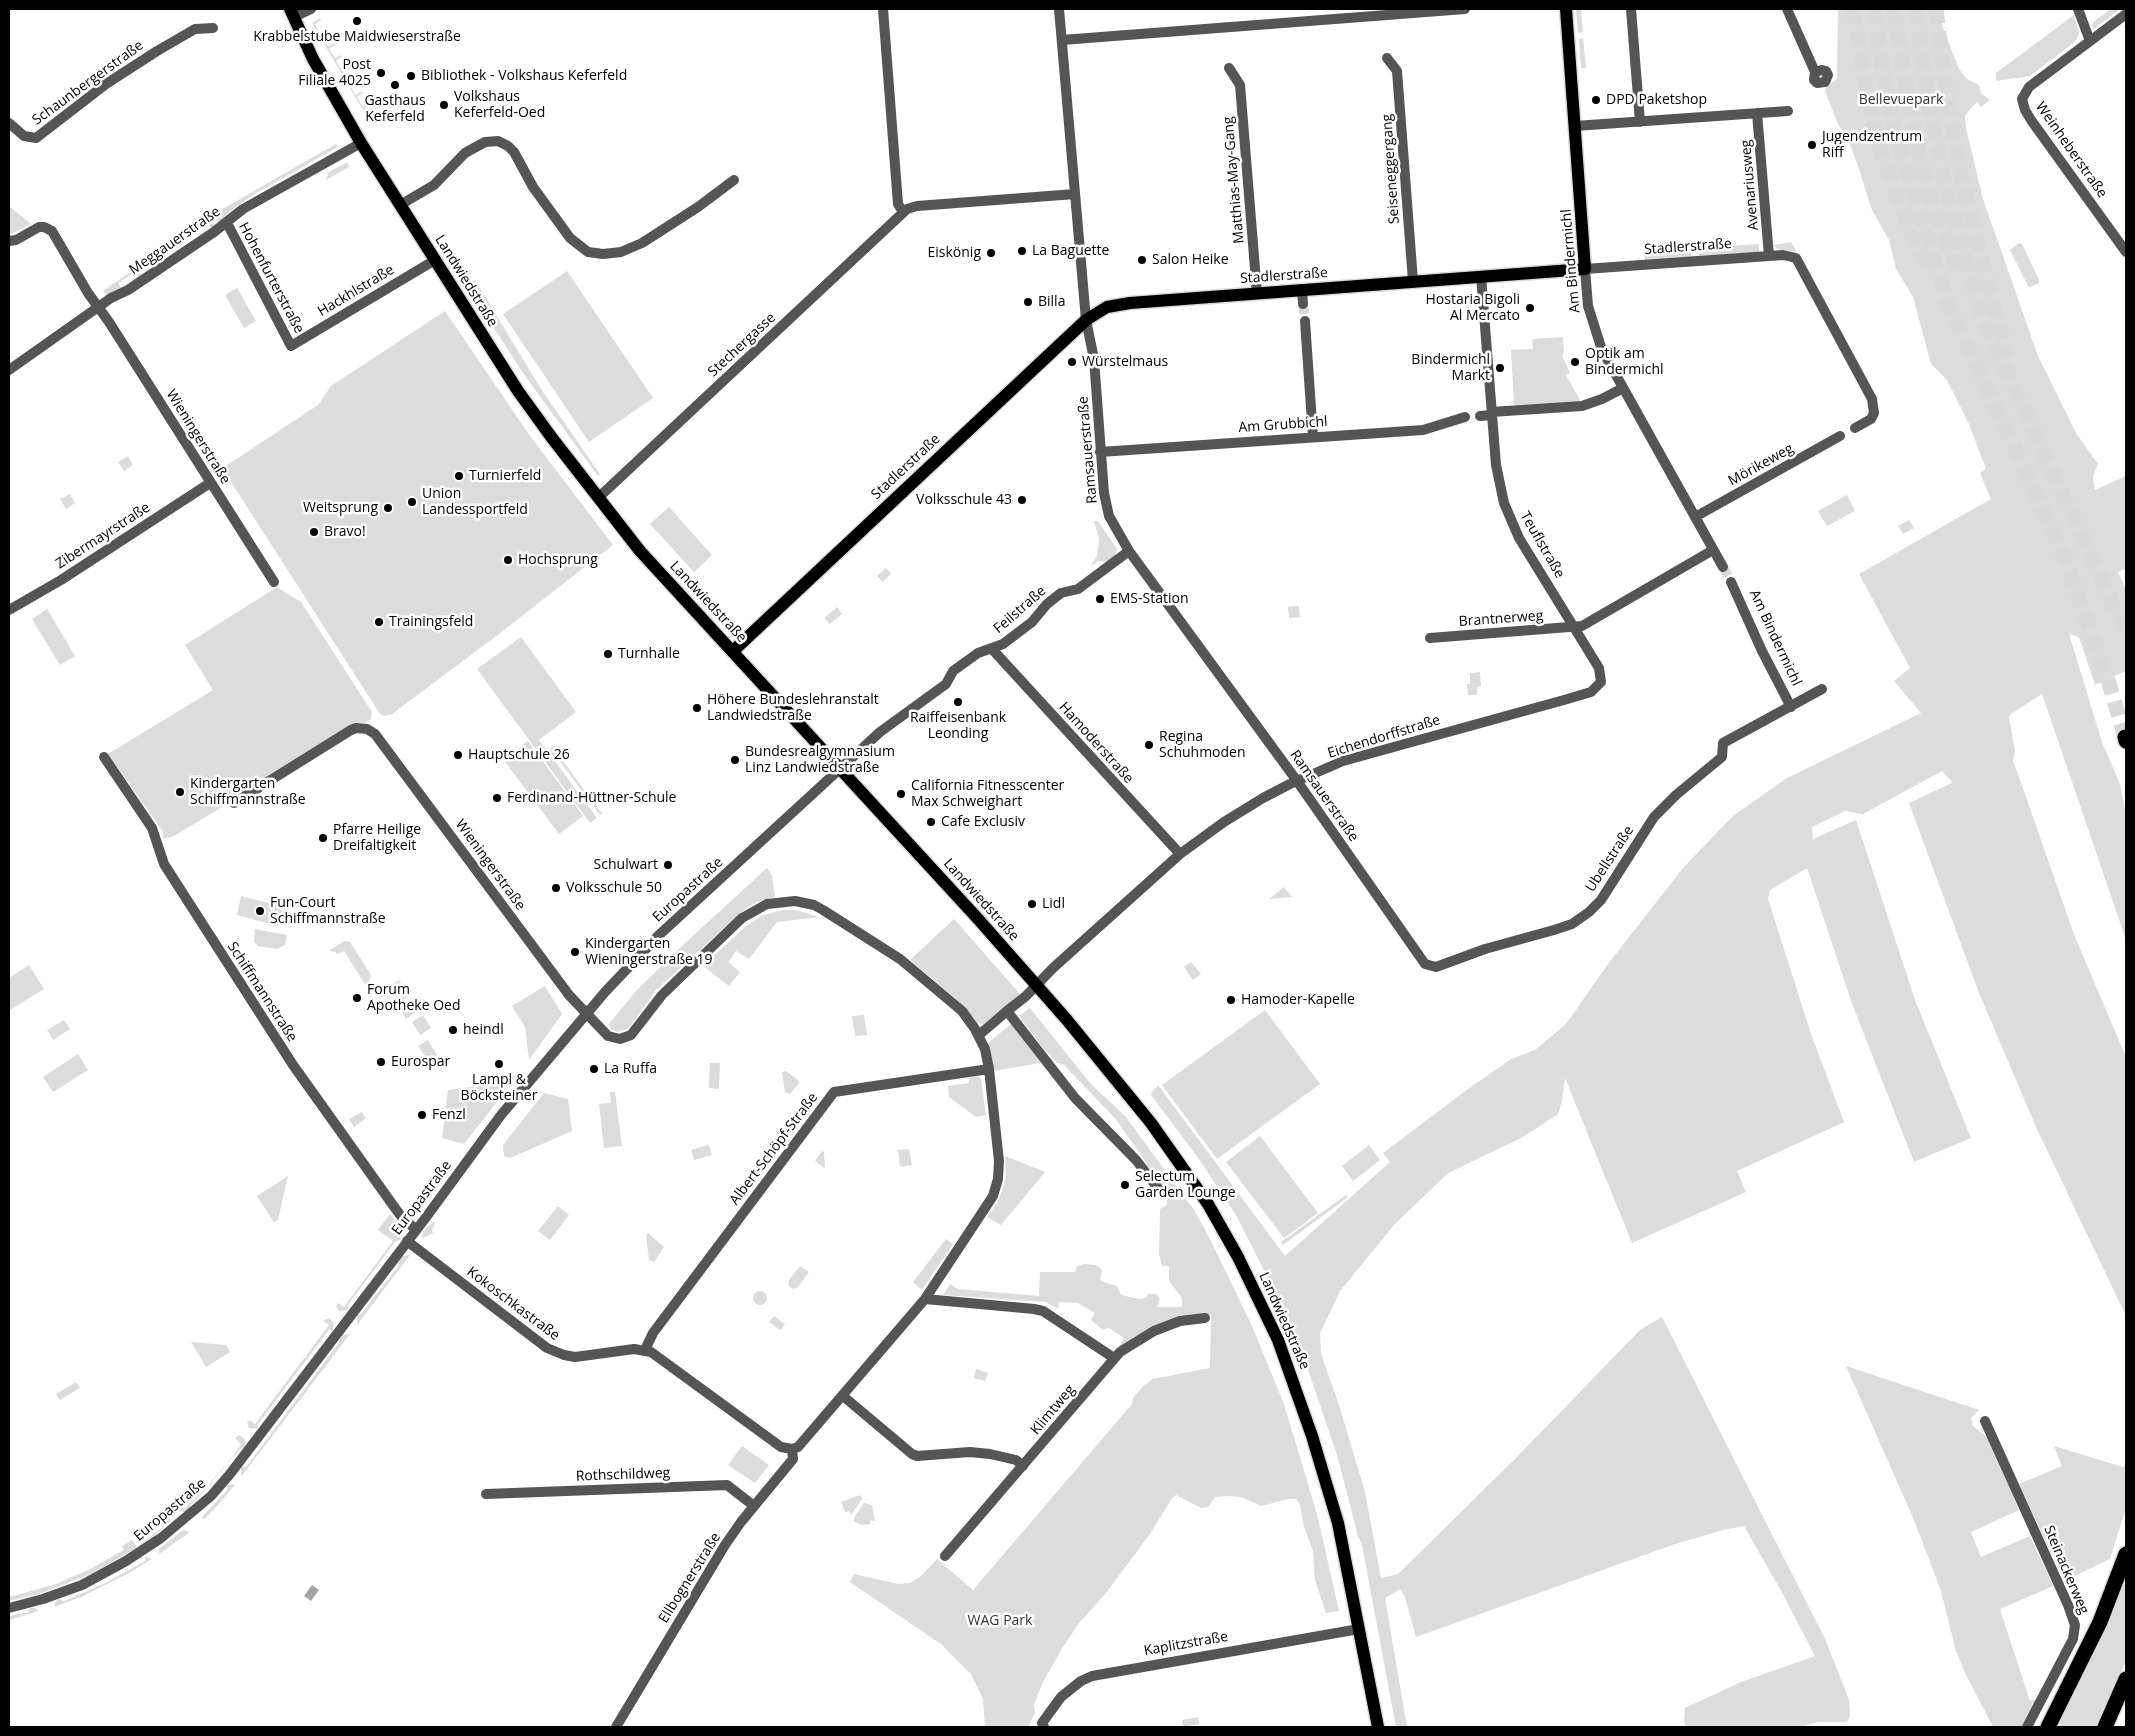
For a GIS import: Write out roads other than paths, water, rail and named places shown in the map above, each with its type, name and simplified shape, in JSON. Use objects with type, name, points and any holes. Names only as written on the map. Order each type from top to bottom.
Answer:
[{"type":"highway","points":[[2048,1727],[2100,1622],[2126,1554]]},
{"type":"highway","points":[[2105,1727],[2126,1679]]},
{"type":"main road","name":"Am Bindermichl","points":[[1566,9],[1586,269]]},
{"type":"main road","name":"Landwiedstraße","points":[[292,13],[318,67],[361,143],[400,205],[518,391],[598,498],[640,551],[1037,985],[1102,1061],[1162,1137],[1221,1226],[1252,1283],[1278,1340],[1312,1436],[1338,1523],[1378,1727]]},
{"type":"main road","name":"Stadlerstraße","points":[[732,651],[1086,320],[1106,307],[1118,304],[1302,289],[1586,269]]},
{"type":"street","points":[[292,13],[311,9]]},
{"type":"street","points":[[883,9],[897,196],[899,207],[903,212]]},
{"type":"street","name":"Ramsauerstraße","points":[[1059,9],[1086,320],[1091,336],[1094,359],[1100,452],[1104,493],[1109,516],[1130,551],[1297,781],[1425,964],[1431,967]]},
{"type":"street","points":[[1062,40],[1466,9]]},
{"type":"street","points":[[1631,9],[1640,122]]},
{"type":"street","points":[[1787,9],[1815,72]]},
{"type":"street","points":[[2078,9],[2090,41],[2126,14]]},
{"type":"street","name":"Schaunbergerstraße","points":[[9,123],[24,136],[36,138],[106,84],[157,50],[195,30],[213,28]]},
{"type":"street","name":"Weinheberstraße","points":[[2090,41],[2029,87],[2022,98],[2024,110],[2126,252]]},
{"type":"street","name":"Seiseneggergang","points":[[1387,58],[1397,71],[1413,281]]},
{"type":"street","name":"Matthias-May-Gang","points":[[1229,68],[1240,85],[1258,293]]},
{"type":"street","points":[[1575,126],[1788,111]]},
{"type":"street","name":"Avenariusweg","points":[[1757,113],[1769,256]]},
{"type":"street","points":[[400,205],[434,185],[454,162],[470,150],[485,142],[498,141],[508,146],[514,152],[533,187],[570,238],[588,252],[604,254],[620,252],[642,243],[698,207],[734,180]]},
{"type":"street","name":"Meggauerstraße","points":[[9,370],[98,307],[128,290],[227,223],[243,210],[361,143]]},
{"type":"street","name":"Stechergasse","points":[[598,498],[907,208],[1075,194]]},
{"type":"street","name":"Hohenfurterstraße","points":[[227,223],[291,346]]},
{"type":"street","name":"Wieningerstraße","points":[[9,241],[16,240],[39,227],[48,228],[56,236],[88,293],[274,582]]},
{"type":"street","name":"Stadlerstraße","points":[[1586,269],[1783,255],[1796,258],[1868,390],[1874,413],[1871,419],[1855,428]]},
{"type":"street","name":"Hackhlstraße","points":[[291,346],[435,260]]},
{"type":"street","name":"Am Bindermichl","points":[[1586,269],[1588,306],[1593,327],[1602,350],[1723,567]]},
{"type":"street","name":"Teuflstraße","points":[[1481,276],[1497,477],[1509,518],[1519,538],[1599,668],[1601,682],[1596,688]]},
{"type":"street","points":[[1302,289],[1303,304]]},
{"type":"street","points":[[1305,321],[1313,437]]},
{"type":"street","points":[[1480,416],[1582,406],[1602,399],[1623,388]]},
{"type":"street","name":"Am Grubbichl","points":[[1100,452],[1423,430],[1465,417]]},
{"type":"street","name":"Mörikeweg","points":[[1695,517],[1840,436]]},
{"type":"street","name":"Zibermayrstraße","points":[[9,610],[61,580],[210,483]]},
{"type":"street","points":[[1574,627],[1582,626],[1713,550]]},
{"type":"street","name":"Feilstraße","points":[[840,768],[890,724],[946,684],[954,670],[978,653],[1004,644],[1032,622],[1047,604],[1061,593],[1078,589],[1130,551]]},
{"type":"street","name":"Am Bindermichl","points":[[1731,582],[1762,651],[1791,706]]},
{"type":"street","name":"Brantnerweg","points":[[1430,638],[1574,627]]},
{"type":"street","name":"Hamoderstraße","points":[[992,649],[1180,854]]},
{"type":"street","name":"Eichendorffstraße","points":[[1037,985],[1053,968],[1180,854],[1224,822],[1263,798],[1343,761],[1525,712],[1591,692],[1596,688]]},
{"type":"street","points":[[1791,706],[1822,689]]},
{"type":"street","name":"Ubellstraße","points":[[1431,967],[1572,924],[1589,912],[1601,900],[1654,817],[1676,795],[1722,757],[1723,743],[1791,706]]},
{"type":"street","name":"Wieningerstraße","points":[[234,803],[351,730],[362,728],[373,732],[553,974],[586,1014]]},
{"type":"street","name":"Schiffmannstraße","points":[[104,757],[152,828],[164,864],[293,1065],[404,1220],[416,1229]]},
{"type":"street","name":"Europastraße","points":[[9,1608],[43,1599],[73,1588],[119,1566],[161,1538],[211,1496],[230,1474],[501,1115],[586,1014],[659,935],[840,768]]},
{"type":"street","points":[[586,1014],[608,1036],[620,1039],[626,1038],[631,1035],[674,983],[742,918],[767,904],[795,901],[814,905],[900,959],[962,1011],[979,1035],[985,1049],[989,1069],[999,1161],[996,1188],[993,1196],[925,1299],[802,1444],[792,1449],[781,1446],[659,1356],[645,1350]]},
{"type":"street","points":[[979,1035],[1037,985]]},
{"type":"street","points":[[1008,1011],[1075,1098],[1136,1160],[1160,1191]]},
{"type":"street","name":"Albert-Schöpf-Straße","points":[[645,1350],[653,1333],[834,1092],[989,1069]]},
{"type":"street","name":"Kokoschkastraße","points":[[407,1241],[554,1352],[575,1357],[634,1349],[645,1350]]},
{"type":"street","points":[[925,1299],[1043,1311],[1114,1358]]},
{"type":"street","name":"Klimtweg","points":[[945,1556],[1114,1358],[1130,1344],[1154,1331],[1180,1321],[1205,1318]]},
{"type":"street","points":[[843,1396],[912,1454],[917,1456],[970,1452],[1016,1460],[1023,1466]]},
{"type":"street","name":"Steinackerweg","points":[[1985,1422],[2068,1605],[2074,1625],[2074,1639],[2027,1727]]},
{"type":"street","name":"Ellbognerstraße","points":[[616,1727],[725,1545],[793,1458],[792,1449]]},
{"type":"street","name":"Rothschildweg","points":[[486,1494],[727,1484],[754,1506]]},
{"type":"street","name":"Kaplitzstraße","points":[[1044,1727],[1042,1723],[1061,1697],[1081,1681],[1092,1676],[1360,1629]]},
{"type":"tunnel","points":[[1853,9],[1866,88],[1881,152],[1911,234],[1930,268]]},
{"type":"tunnel","points":[[1874,9],[1886,92],[1895,131],[1946,298],[2065,558],[2109,683],[2125,737]]},
{"type":"tunnel","points":[[1894,9],[1906,89],[1921,163],[1936,213],[1957,269]]},
{"type":"tunnel","points":[[1916,9],[1927,94],[1947,192],[1979,307],[1992,340],[2126,632]]},
{"type":"tunnel","points":[[1936,9],[1948,103],[1964,189],[2007,357]]},
{"type":"tunnel","points":[[1303,304],[1305,321]]},
{"type":"tunnel","points":[[1723,567],[1731,582]]},
{"type":"place","name":"Krabbelstube Maidwieserstraße","points":[[357,21]]},
{"type":"place","name":"Post Filiale 4025","points":[[381,73]]},
{"type":"place","name":"Bibliothek - Volkshaus Keferfeld","points":[[411,76]]},
{"type":"place","name":"Gasthaus Keferfeld","points":[[395,85]]},
{"type":"place","name":"DPD Paketshop","points":[[1596,100]]},
{"type":"place","name":"Volkshaus Keferfeld-Oed","points":[[444,105]]},
{"type":"place","name":"Jugendzentrum Riff","points":[[1812,145]]},
{"type":"place","name":"La Baguette","points":[[1022,251]]},
{"type":"place","name":"Eiskönig","points":[[991,253]]},
{"type":"place","name":"Salon Heike","points":[[1142,260]]},
{"type":"place","name":"Billa","points":[[1028,302]]},
{"type":"place","name":"Hostaria Bigoli Al Mercato","points":[[1530,308]]},
{"type":"place","name":"Würstelmaus","points":[[1072,362]]},
{"type":"place","name":"Optik am Bindermichl","points":[[1575,362]]},
{"type":"place","name":"Bindermichl Markt","points":[[1500,368]]},
{"type":"place","name":"Turnierfeld","points":[[459,476]]},
{"type":"place","name":"Volksschule 43","points":[[1022,500]]},
{"type":"place","name":"Union Landessportfeld","points":[[412,502]]},
{"type":"place","name":"Weitsprung","points":[[388,508]]},
{"type":"place","name":"Bravo!","points":[[314,532]]},
{"type":"place","name":"Hochsprung","points":[[508,560]]},
{"type":"place","name":"EMS-Station","points":[[1100,599]]},
{"type":"place","name":"Trainingsfeld","points":[[379,622]]},
{"type":"place","name":"Turnhalle","points":[[608,654]]},
{"type":"place","name":"Raiffeisenbank Leonding","points":[[958,702]]},
{"type":"place","name":"Höhere Bundeslehranstalt Landwiedstraße","points":[[697,708]]},
{"type":"place","name":"Regina Schuhmoden","points":[[1149,745]]},
{"type":"place","name":"Hauptschule 26","points":[[458,755]]},
{"type":"place","name":"Bundesrealgymnasium Linz Landwiedstraße","points":[[735,760]]},
{"type":"place","name":"Kindergarten Schiffmannstraße","points":[[180,792]]},
{"type":"place","name":"California Fitnesscenter Max Schweighart","points":[[901,794]]},
{"type":"place","name":"Ferdinand-Hüttner-Schule","points":[[497,798]]},
{"type":"place","name":"Cafe Exclusiv","points":[[931,822]]},
{"type":"place","name":"Pfarre Heilige Dreifaltigkeit","points":[[323,838]]},
{"type":"place","name":"Schulwart","points":[[668,865]]},
{"type":"place","name":"Volksschule 50","points":[[556,888]]},
{"type":"place","name":"Lidl","points":[[1032,904]]},
{"type":"place","name":"Fun-Court Schiffmannstraße","points":[[260,911]]},
{"type":"place","name":"Kindergarten Wieningerstraße 19","points":[[575,952]]},
{"type":"place","name":"Forum Apotheke Oed","points":[[357,998]]},
{"type":"place","name":"Hamoder-Kapelle","points":[[1231,1000]]},
{"type":"place","name":"heindl","points":[[453,1030]]},
{"type":"place","name":"Eurospar","points":[[381,1062]]},
{"type":"place","name":"Lampl & Böcksteiner","points":[[499,1064]]},
{"type":"place","name":"La Ruffa","points":[[594,1069]]},
{"type":"place","name":"Fenzl","points":[[422,1115]]},
{"type":"place","name":"Selectum Garden Lounge","points":[[1125,1185]]},
{"type":"park label","name":"Bellevuepark","points":[[1901,100]]},
{"type":"park label","name":"WAG Park","points":[[1000,1621]]}]
